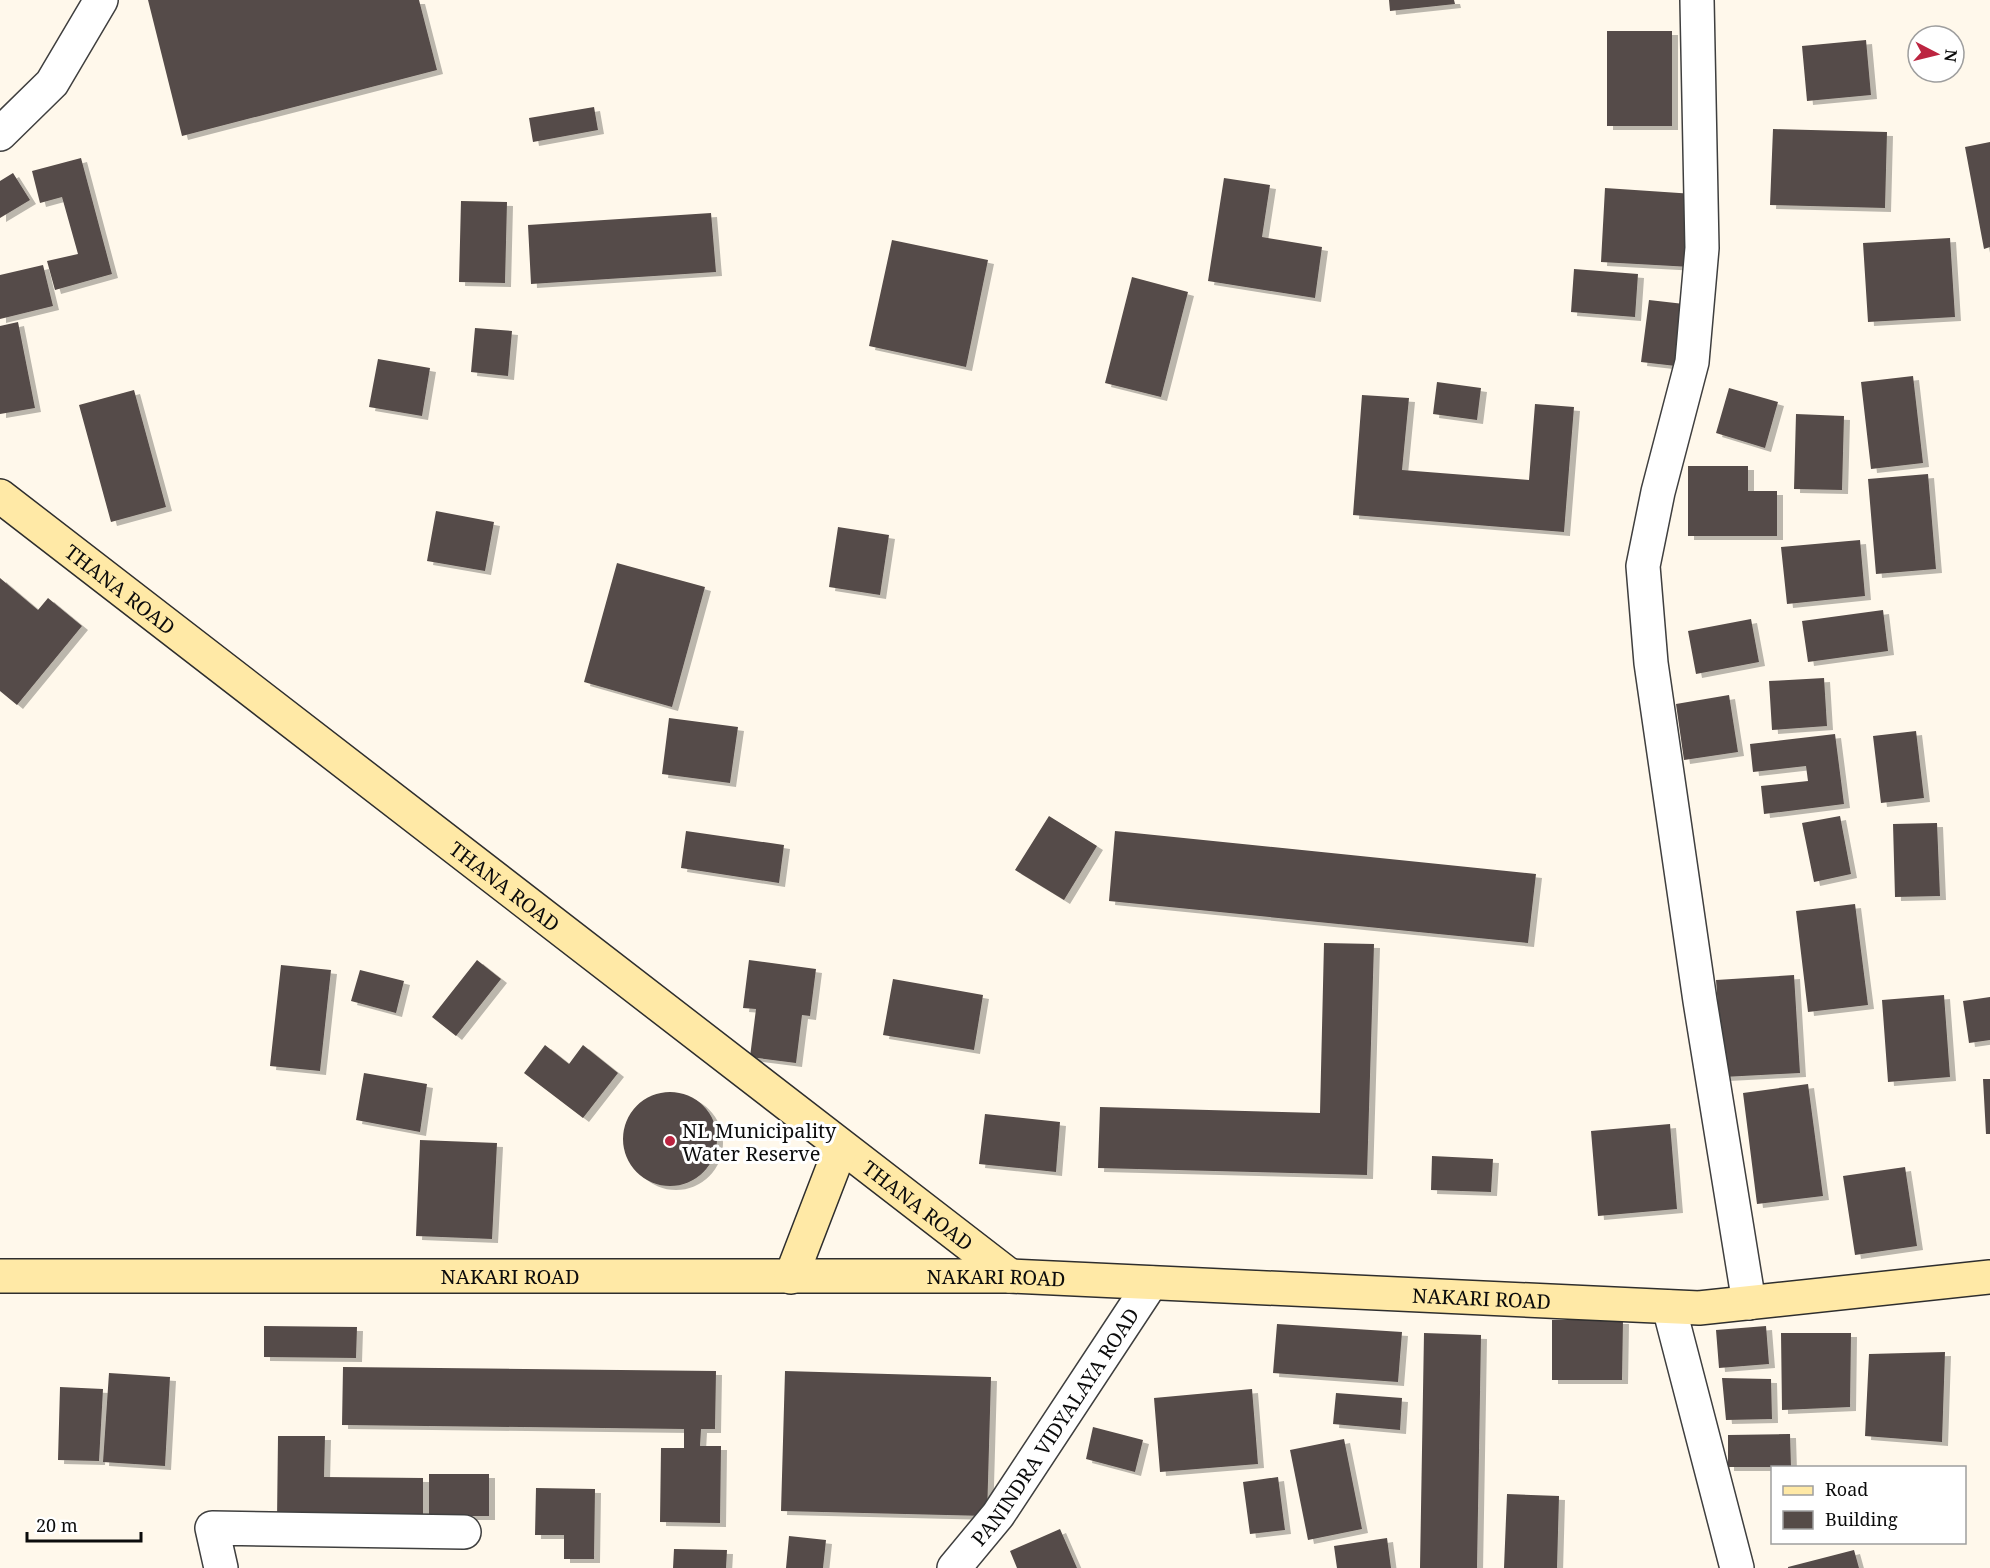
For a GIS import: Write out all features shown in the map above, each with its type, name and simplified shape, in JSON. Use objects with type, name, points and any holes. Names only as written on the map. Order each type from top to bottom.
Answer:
[{"type":"street","points":[[0,134],[52,83],[101,0]]},
{"type":"street","points":[[1697,0],[1702,248],[1692,362],[1658,492],[1643,566],[1652,675],[1700,1001],[1749,1303]]},
{"type":"street","name":"THANA ROAD","points":[[0,495],[1010,1276]]},
{"type":"street","points":[[791,1277],[841,1147]]},
{"type":"street","name":"NAKARI ROAD","points":[[0,1276],[1010,1276],[1699,1308],[1990,1277]]},
{"type":"street","name":"PANINDRA VIDYALAYA ROAD","points":[[954,1568],[998,1515],[1151,1283]]},
{"type":"street","points":[[1669,1307],[1737,1568]]},
{"type":"street","points":[[221,1568],[212,1528],[464,1532]]},
{"type":"building","points":[[148,0],[419,0],[437,70],[182,136]]},
{"type":"building","points":[[1389,0],[1454,0],[1455,4],[1390,11]]},
{"type":"building","points":[[1607,31],[1672,31],[1672,126],[1607,126]]},
{"type":"building","points":[[1866,40],[1871,95],[1807,101],[1802,46]]},
{"type":"building","points":[[594,107],[598,130],[533,142],[529,118]]},
{"type":"building","points":[[1773,129],[1887,132],[1885,208],[1770,205]]},
{"type":"building","points":[[1990,142],[1990,247],[1984,249],[1965,147]]},
{"type":"building","points":[[81,158],[112,274],[55,290],[47,261],[78,254],[62,197],[40,203],[32,171]]},
{"type":"building","points":[[13,173],[30,200],[0,218],[0,181]]},
{"type":"building","points":[[1224,178],[1270,185],[1262,237],[1322,247],[1315,298],[1208,281]]},
{"type":"building","points":[[1605,188],[1694,194],[1691,267],[1601,262]]},
{"type":"building","points":[[461,201],[507,202],[505,283],[459,282]]},
{"type":"building","points":[[711,213],[716,272],[531,284],[528,225]]},
{"type":"building","points":[[1950,238],[1955,317],[1868,322],[1863,243]]},
{"type":"building","points":[[892,240],[988,260],[966,367],[869,346]]},
{"type":"building","points":[[43,265],[53,306],[0,319],[0,275]]},
{"type":"building","points":[[1574,269],[1638,274],[1635,317],[1571,312]]},
{"type":"building","points":[[1132,277],[1188,292],[1161,397],[1105,383]]},
{"type":"building","points":[[1649,300],[1684,304],[1676,366],[1641,362]]},
{"type":"building","points":[[18,322],[35,408],[0,414],[0,326]]},
{"type":"building","points":[[475,328],[512,331],[508,376],[471,372]]},
{"type":"building","points":[[378,359],[430,368],[422,416],[369,407]]},
{"type":"building","points":[[1913,376],[1923,463],[1871,469],[1861,382]]},
{"type":"building","points":[[1437,382],[1481,388],[1477,420],[1433,414]]},
{"type":"building","points":[[1729,388],[1778,402],[1765,448],[1716,433]]},
{"type":"building","points":[[134,390],[166,507],[111,522],[79,405]]},
{"type":"building","points":[[1362,395],[1409,398],[1402,470],[1529,480],[1535,404],[1574,407],[1564,532],[1353,515]]},
{"type":"building","points":[[1796,414],[1844,416],[1842,490],[1794,489]]},
{"type":"building","points":[[1688,466],[1748,466],[1748,491],[1777,491],[1777,536],[1688,536]]},
{"type":"building","points":[[1928,474],[1936,569],[1876,574],[1868,479]]},
{"type":"building","points":[[436,511],[494,522],[485,571],[427,561]]},
{"type":"building","points":[[838,527],[889,535],[880,595],[829,587]]},
{"type":"building","points":[[1860,540],[1865,596],[1787,604],[1781,547]]},
{"type":"building","points":[[617,563],[705,587],[672,707],[584,682]]},
{"type":"building","points":[[0,578],[38,610],[48,598],[82,626],[17,705],[0,691]]},
{"type":"building","points":[[1883,610],[1888,651],[1808,662],[1802,621]]},
{"type":"building","points":[[1751,619],[1759,662],[1696,674],[1688,631]]},
{"type":"building","points":[[1824,678],[1827,726],[1772,730],[1769,681]]},
{"type":"building","points":[[1729,695],[1738,752],[1684,760],[1676,704]]},
{"type":"building","points":[[669,718],[738,727],[730,783],[662,774]]},
{"type":"building","points":[[1916,731],[1924,798],[1881,803],[1873,736]]},
{"type":"building","points":[[1835,734],[1844,804],[1764,814],[1761,786],[1808,781],[1806,766],[1753,772],[1750,744]]},
{"type":"building","points":[[1049,816],[1097,846],[1064,900],[1015,870]]},
{"type":"building","points":[[1840,816],[1851,874],[1814,882],[1802,823]]},
{"type":"building","points":[[1937,823],[1940,896],[1895,897],[1893,824]]},
{"type":"building","points":[[686,831],[784,845],[779,883],[681,868]]},
{"type":"building","points":[[1115,831],[1536,874],[1528,943],[1109,901]]},
{"type":"building","points":[[1855,904],[1868,1005],[1808,1012],[1796,911]]},
{"type":"building","points":[[1324,943],[1374,944],[1367,1175],[1098,1168],[1100,1107],[1320,1113]]},
{"type":"building","points":[[477,960],[501,979],[456,1036],[432,1017]]},
{"type":"building","points":[[749,960],[816,969],[810,1016],[802,1015],[796,1063],[750,1057],[756,1009],[743,1008]]},
{"type":"building","points":[[281,965],[331,970],[320,1071],[270,1066]]},
{"type":"building","points":[[360,970],[404,981],[396,1013],[351,1001]]},
{"type":"building","points":[[1794,975],[1800,1073],[1723,1077],[1716,980]]},
{"type":"building","points":[[893,979],[983,995],[974,1050],[883,1035]]},
{"type":"building","points":[[1944,995],[1950,1077],[1888,1082],[1882,1000]]},
{"type":"building","points":[[1990,997],[1990,1040],[1969,1043],[1963,1001]]},
{"type":"building","points":[[545,1045],[569,1064],[583,1045],[618,1073],[583,1118],[524,1073]]},
{"type":"building","points":[[364,1073],[427,1084],[420,1132],[356,1120]]},
{"type":"building","points":[[1983,1079],[1990,1079],[1990,1134],[1986,1134]]},
{"type":"building","points":[[1808,1084],[1823,1196],[1757,1204],[1743,1093]]},
{"type":"building","name":"NL Municipality Water Reserve","points":[[670,1092],[688,1096],[703,1106],[713,1121],[717,1139],[713,1157],[703,1172],[688,1182],[670,1186],[652,1182],[637,1172],[627,1157],[623,1139],[627,1121],[637,1106],[652,1096]]},
{"type":"building","points":[[985,1114],[1060,1122],[1056,1172],[979,1164]]},
{"type":"building","points":[[1670,1124],[1677,1209],[1598,1216],[1591,1131]]},
{"type":"building","points":[[420,1140],[497,1143],[492,1239],[416,1236]]},
{"type":"building","points":[[1432,1156],[1493,1159],[1491,1192],[1431,1190]]},
{"type":"building","points":[[1905,1167],[1917,1246],[1855,1255],[1843,1176]]},
{"type":"building","points":[[1552,1320],[1623,1320],[1622,1380],[1552,1380]]},
{"type":"building","points":[[1277,1324],[1402,1332],[1398,1382],[1273,1373]]},
{"type":"building","points":[[264,1326],[357,1327],[356,1358],[264,1357]]},
{"type":"building","points":[[1766,1326],[1769,1364],[1719,1368],[1716,1330]]},
{"type":"building","points":[[1424,1333],[1481,1335],[1477,1568],[1420,1568]]},
{"type":"building","points":[[1781,1333],[1851,1333],[1850,1407],[1782,1410]]},
{"type":"building","points":[[1945,1352],[1942,1442],[1865,1436],[1869,1354]]},
{"type":"building","points":[[343,1367],[716,1371],[715,1429],[701,1429],[700,1446],[721,1446],[720,1523],[660,1522],[661,1448],[684,1448],[684,1429],[342,1425]]},
{"type":"building","points":[[785,1371],[991,1377],[987,1516],[781,1511]]},
{"type":"building","points":[[109,1373],[170,1377],[165,1466],[103,1462]]},
{"type":"building","points":[[1722,1378],[1771,1379],[1772,1419],[1726,1420]]},
{"type":"building","points":[[60,1387],[103,1389],[99,1461],[58,1460]]},
{"type":"building","points":[[1252,1389],[1258,1464],[1160,1472],[1154,1398]]},
{"type":"building","points":[[1336,1393],[1402,1398],[1400,1430],[1333,1424]]},
{"type":"building","points":[[1093,1427],[1143,1440],[1135,1472],[1086,1459]]},
{"type":"building","points":[[1790,1434],[1791,1466],[1728,1467],[1728,1435]]},
{"type":"building","points":[[278,1436],[325,1436],[324,1477],[423,1478],[423,1522],[277,1521]]},
{"type":"building","points":[[1344,1439],[1362,1529],[1308,1540],[1290,1450]]},
{"type":"building","points":[[429,1474],[489,1474],[489,1516],[429,1516]]},
{"type":"building","points":[[1278,1477],[1285,1530],[1250,1534],[1243,1482]]},
{"type":"building","points":[[536,1488],[595,1489],[594,1559],[564,1559],[564,1535],[535,1535]]},
{"type":"building","points":[[1507,1494],[1559,1496],[1557,1568],[1504,1568]]},
{"type":"building","points":[[1060,1529],[1077,1568],[1017,1568],[1010,1551]]},
{"type":"building","points":[[789,1536],[826,1540],[823,1568],[786,1568]]},
{"type":"building","points":[[1387,1538],[1391,1568],[1337,1568],[1334,1546]]},
{"type":"building","points":[[674,1549],[727,1550],[726,1568],[673,1568]]},
{"type":"building","points":[[1854,1550],[1859,1568],[1788,1568],[1788,1567]]},
{"type":"place","name":"NL Municipality Water Reserve","points":[[670,1141]]}]
